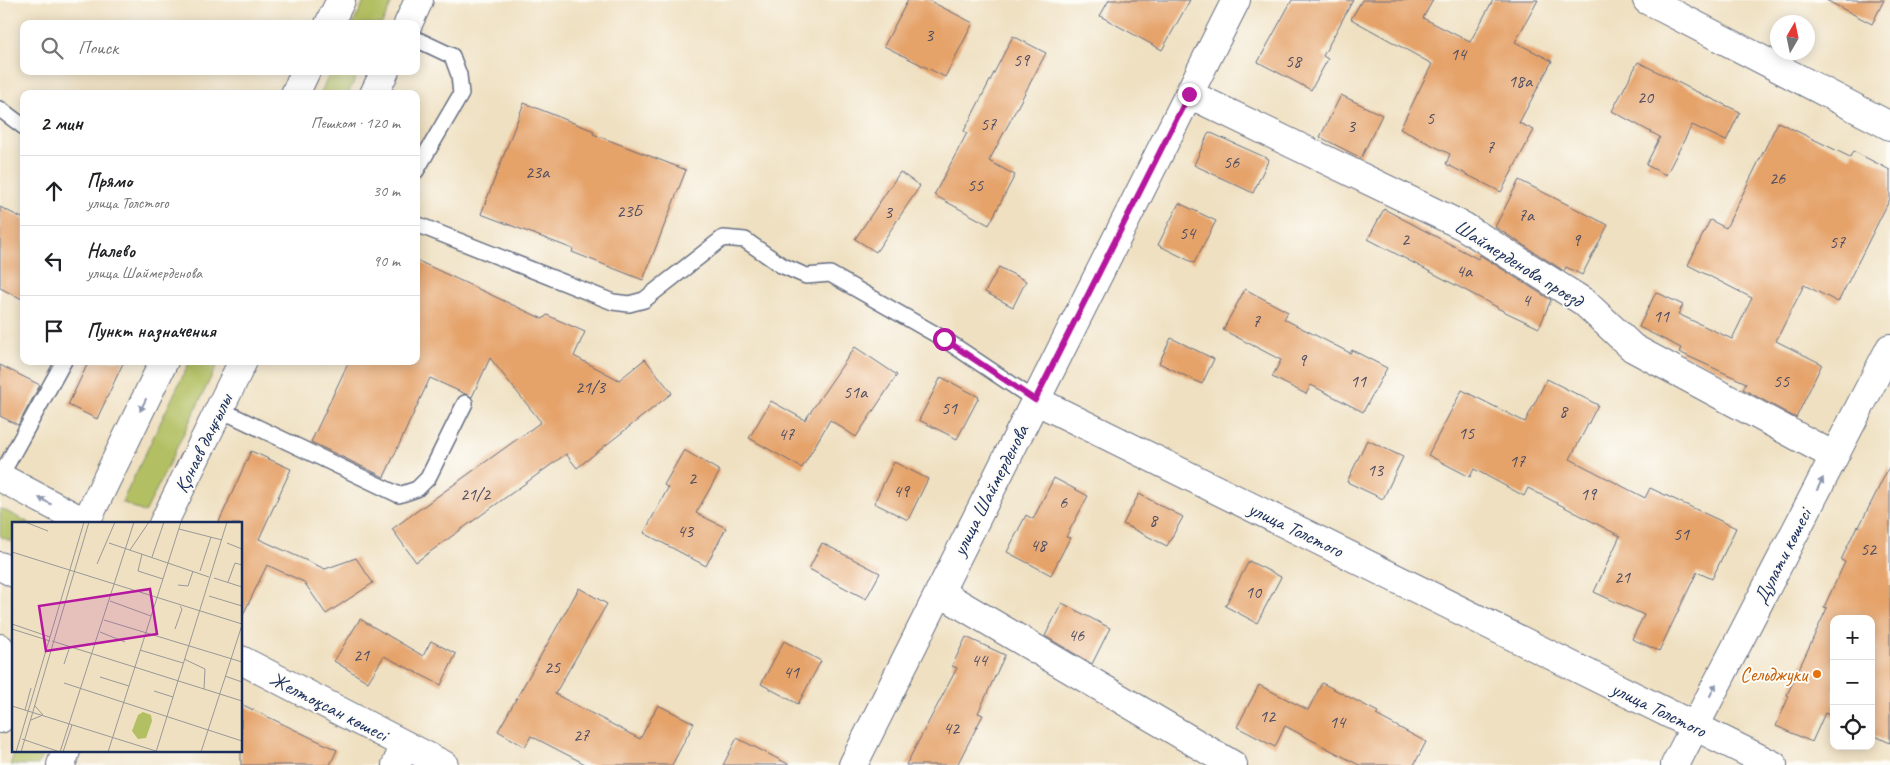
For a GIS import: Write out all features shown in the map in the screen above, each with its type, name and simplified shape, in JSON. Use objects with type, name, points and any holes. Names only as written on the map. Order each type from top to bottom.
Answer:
[{"type":"street","points":[[331,20],[341,0]]},
{"type":"street","points":[[410,20],[420,0]]},
{"type":"street","name":"улица Шаймерденова","points":[[853,765],[1236,0]]},
{"type":"street","points":[[1647,0],[1890,126]]},
{"type":"street","points":[[297,90],[304,75]]},
{"type":"street","points":[[376,90],[383,75]]},
{"type":"street","name":"Шаймерденова проезд","points":[[1189,94],[1463,226],[1584,302],[1633,348],[1834,456]]},
{"type":"street","name":"Дулати көшесі","points":[[1675,765],[1890,348]]},
{"type":"street","points":[[86,522],[162,365]]},
{"type":"street","name":"Қонаев даңғылы","points":[[164,522],[241,365]]},
{"type":"street","name":"улица Толстого","points":[[1035,400],[1773,765]]},
{"type":"street","points":[[0,477],[84,522]]},
{"type":"street","points":[[0,566],[12,572]]},
{"type":"street","points":[[939,592],[1233,765]]},
{"type":"street","points":[[0,648],[5,672],[0,719]]},
{"type":"street","name":"Желтоқсан көшесі","points":[[242,661],[401,755],[444,765]]},
{"type":"street","points":[[0,731],[12,700]]},
{"type":"street","points":[[61,765],[66,752]]},
{"type":"lane","points":[[420,41],[452,56],[460,75],[461,94],[420,164]]},
{"type":"lane","points":[[0,109],[20,124]]},
{"type":"lane","name":"улица Толстого","points":[[420,226],[612,302],[629,304],[644,300],[723,238],[745,240],[781,265],[806,276],[830,274],[944,339],[1035,400]]},
{"type":"lane","points":[[0,477],[62,365]]},
{"type":"lane","points":[[219,409],[399,495],[417,489],[428,478],[465,403]]},
{"type":"green space","points":[[365,0],[393,0],[384,20],[355,20]]},
{"type":"green space","points":[[329,75],[357,75],[350,90],[322,90]]},
{"type":"green space","points":[[188,365],[217,365],[145,513],[122,502]]},
{"type":"green space","points":[[0,508],[27,522],[12,522],[12,542],[0,536]]},
{"type":"green space","points":[[15,752],[44,752],[38,765],[10,765]]},
{"type":"building","points":[[908,0],[928,0],[973,23],[945,77],[884,46]]},
{"type":"building","points":[[1109,0],[1190,0],[1162,50],[1100,16]]},
{"type":"building","points":[[1292,0],[1353,0],[1323,56],[1328,59],[1311,90],[1258,62]]},
{"type":"building","points":[[1362,0],[1433,0],[1423,18],[1470,42],[1493,0],[1538,0],[1515,42],[1552,61],[1519,123],[1534,130],[1501,192],[1446,164],[1450,154],[1400,129],[1432,64],[1351,19]]},
{"type":"building","points":[[1826,0],[1884,0],[1872,24]]},
{"type":"building","points":[[1013,36],[1046,53],[989,161],[1015,175],[989,225],[934,195],[967,133],[964,131]]},
{"type":"building","points":[[1638,62],[1740,112],[1726,141],[1692,125],[1666,175],[1646,165],[1660,137],[1612,111]]},
{"type":"building","points":[[1341,95],[1382,115],[1361,158],[1320,137]]},
{"type":"building","points":[[524,103],[594,131],[593,134],[686,170],[643,280],[572,252],[573,249],[481,214]]},
{"type":"building","points":[[1778,122],[1850,157],[1853,151],[1890,170],[1890,199],[1838,302],[1804,285],[1776,341],[1822,364],[1796,418],[1743,389],[1746,383],[1679,352],[1681,348],[1639,327],[1656,292],[1683,305],[1678,314],[1732,339],[1752,298],[1688,265],[1710,220],[1726,228]]},
{"type":"building","points":[[1209,132],[1269,159],[1253,193],[1194,165]]},
{"type":"building","points":[[900,172],[920,186],[876,252],[855,239]]},
{"type":"building","points":[[1519,180],[1608,225],[1582,275],[1566,267],[1564,271],[1495,227]]},
{"type":"building","points":[[1179,203],[1216,221],[1194,263],[1158,245]]},
{"type":"building","points":[[0,207],[20,217],[20,298],[0,288]]},
{"type":"building","points":[[1384,209],[1478,259],[1480,255],[1551,300],[1539,328],[1497,308],[1368,239]]},
{"type":"building","points":[[420,262],[543,319],[547,315],[585,332],[574,356],[619,380],[645,359],[672,393],[577,468],[566,454],[416,562],[392,529],[541,422],[490,358],[472,397],[430,378],[384,477],[311,442],[347,365],[420,365]]},
{"type":"building","points":[[999,267],[1026,281],[1013,307],[985,292]]},
{"type":"building","points":[[1245,289],[1288,312],[1284,319],[1350,353],[1352,350],[1387,368],[1363,412],[1311,385],[1306,394],[1272,377],[1281,360],[1223,330]]},
{"type":"building","points":[[1171,338],[1214,359],[1202,384],[1159,363]]},
{"type":"building","points":[[855,347],[897,375],[856,437],[830,420],[802,468],[749,438],[771,401],[805,420]]},
{"type":"building","points":[[0,365],[40,385],[18,425],[0,416]]},
{"type":"building","points":[[87,365],[122,365],[97,419],[68,405]]},
{"type":"building","points":[[941,377],[979,397],[957,439],[919,420]]},
{"type":"building","points":[[1547,379],[1598,405],[1570,459],[1645,498],[1650,488],[1736,528],[1712,579],[1697,572],[1659,651],[1632,639],[1644,615],[1594,592],[1620,536],[1528,488],[1524,496],[1474,469],[1470,477],[1428,455],[1462,390],[1525,422]]},
{"type":"building","points":[[1367,440],[1403,457],[1383,499],[1347,482]]},
{"type":"building","points":[[684,450],[720,471],[696,513],[726,528],[706,566],[644,533],[668,488],[664,485]]},
{"type":"building","points":[[251,451],[291,469],[259,539],[325,569],[356,558],[373,583],[326,614],[304,582],[267,565],[242,617],[242,522],[219,522]]},
{"type":"building","points":[[894,462],[928,479],[908,520],[874,503]]},
{"type":"building","points":[[1890,465],[1890,743],[1875,736],[1875,615],[1830,615],[1830,715],[1825,713],[1812,742],[1776,726],[1789,696],[1787,695],[1827,608],[1824,607],[1845,562],[1841,560],[1857,526],[1859,527]]},
{"type":"building","points":[[1054,478],[1088,496],[1066,537],[1070,538],[1051,575],[1007,552],[1026,515],[1033,519]]},
{"type":"building","points":[[1139,494],[1183,517],[1167,546],[1123,524]]},
{"type":"building","points":[[822,543],[880,573],[866,599],[809,569]]},
{"type":"building","points":[[1249,561],[1281,577],[1257,623],[1225,606]]},
{"type":"building","points":[[579,588],[607,604],[555,694],[640,739],[658,705],[694,723],[672,765],[587,765],[531,736],[525,747],[498,731]]},
{"type":"building","points":[[1062,603],[1110,628],[1092,664],[1045,636]]},
{"type":"building","points":[[360,619],[423,656],[431,641],[456,654],[441,685],[384,656],[368,682],[334,661]]},
{"type":"building","points":[[966,637],[1005,655],[978,713],[983,715],[957,765],[906,765],[957,668],[952,666]]},
{"type":"building","points":[[784,641],[821,661],[798,704],[761,684]]},
{"type":"building","points":[[1322,683],[1378,712],[1376,715],[1426,742],[1414,765],[1359,765],[1285,726],[1275,747],[1237,727],[1259,685],[1308,710]]},
{"type":"building","points":[[242,704],[337,750],[330,765],[241,765]]},
{"type":"building","points":[[737,738],[790,765],[723,765]]},
{"type":"place","name":"Сельджуки","points":[[1817,674]]},
{"type":"route","points":[[944,339],[1035,400],[1189,94]]}]
